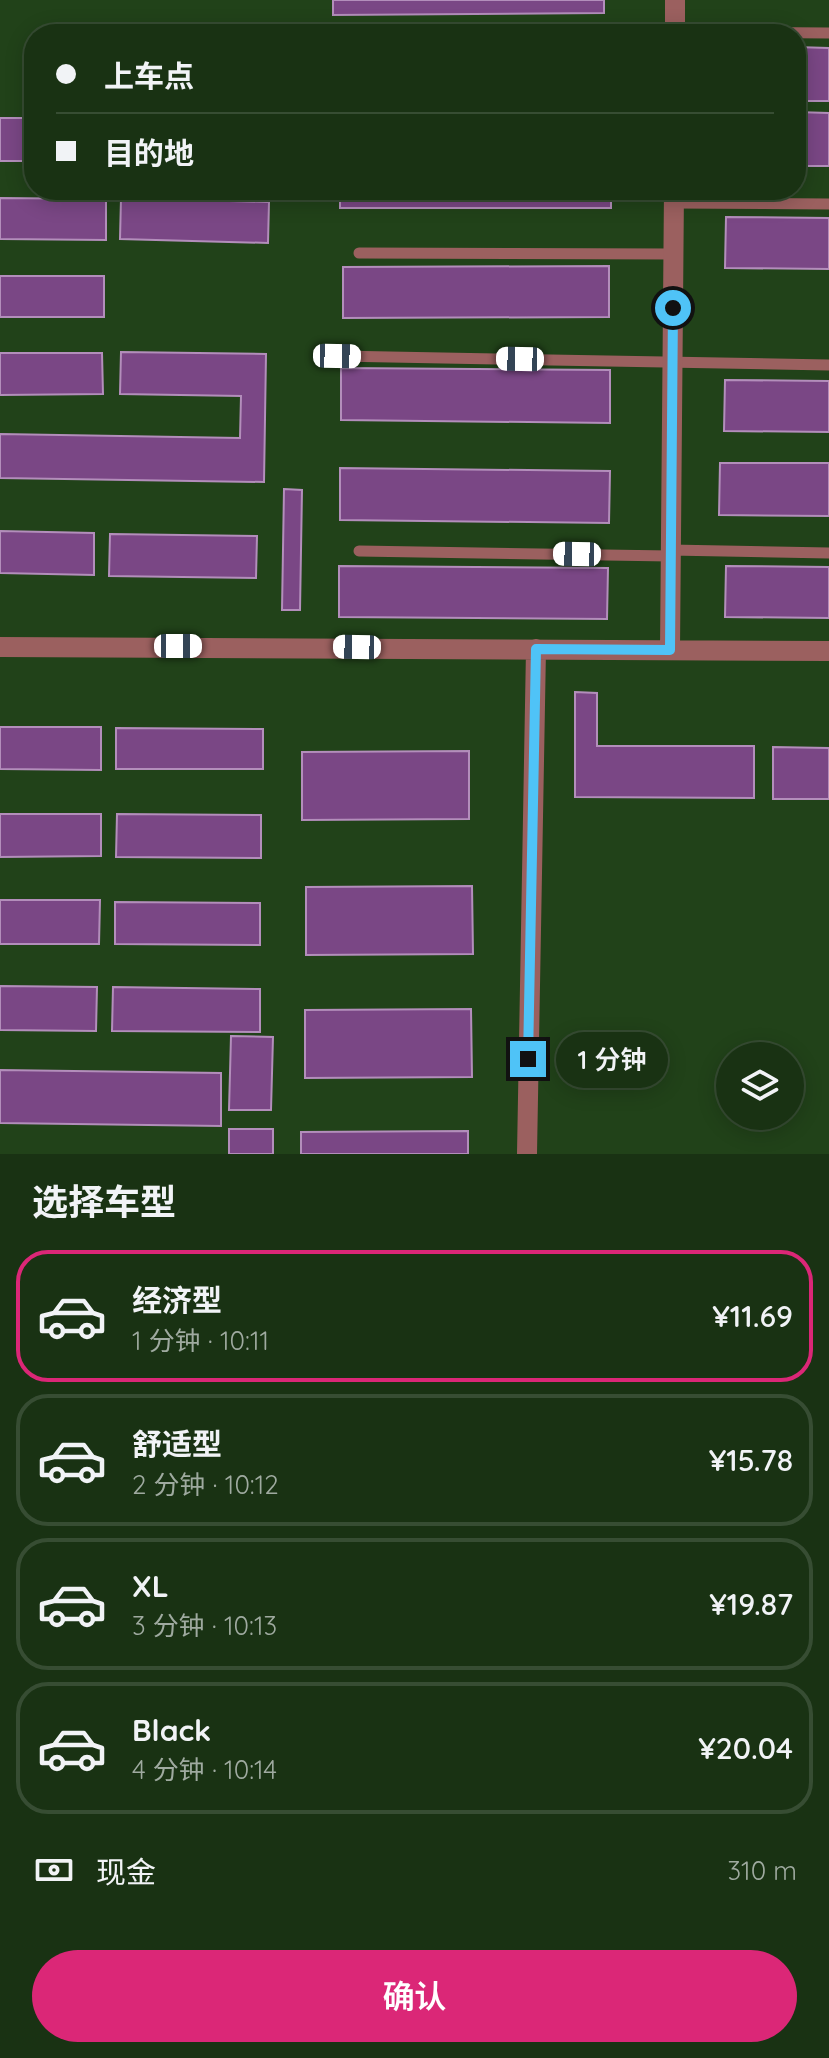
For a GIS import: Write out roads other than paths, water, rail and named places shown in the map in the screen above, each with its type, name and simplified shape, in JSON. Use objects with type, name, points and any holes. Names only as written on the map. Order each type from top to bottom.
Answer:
[{"type":"street","points":[[675,0],[675,24]]},
{"type":"street","points":[[670,650],[674,200]]},
{"type":"street","points":[[0,647],[829,651]]},
{"type":"street","points":[[527,1154],[536,649]]},
{"type":"lane","points":[[806,33],[829,33]]},
{"type":"lane","points":[[740,200],[829,204]]},
{"type":"lane","points":[[359,253],[673,254]]},
{"type":"lane","points":[[337,356],[829,365]]},
{"type":"lane","points":[[359,551],[829,553]]}]
